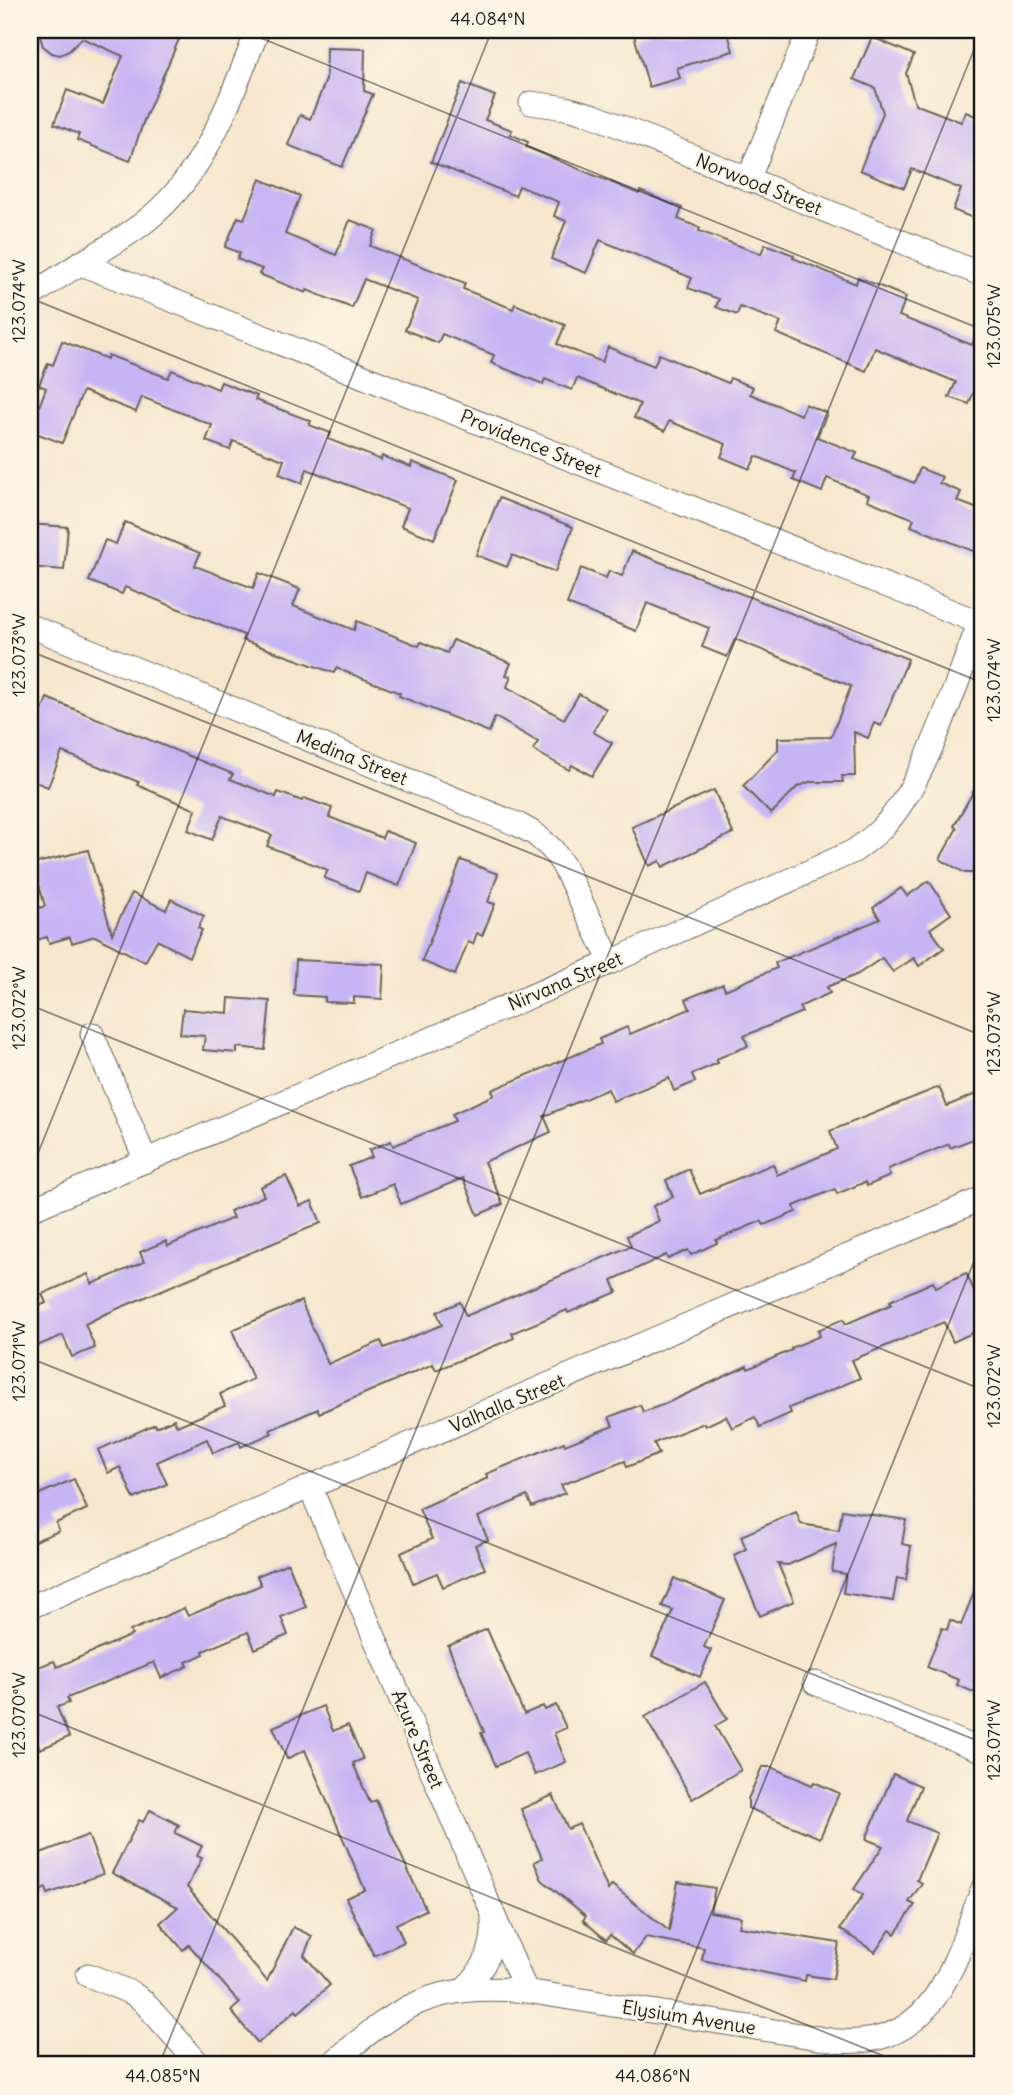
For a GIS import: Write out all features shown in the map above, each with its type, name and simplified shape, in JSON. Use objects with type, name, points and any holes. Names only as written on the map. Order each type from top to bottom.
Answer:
[{"type":"street","points":[[30,297],[144,223],[167,203],[205,154],[258,30]]},
{"type":"street","points":[[748,180],[809,30]]},
{"type":"street","name":"Norwood Street","points":[[531,103],[592,115],[983,275]]},
{"type":"street","name":"Providence Street","points":[[79,263],[981,623]]},
{"type":"street","name":"Nirvana Street","points":[[30,1209],[611,962],[854,851],[879,831],[906,796],[926,757],[981,623]]},
{"type":"street","name":"Medina Street","points":[[30,626],[519,825],[535,834],[552,849],[563,865],[611,962]]},
{"type":"street","points":[[92,1034],[146,1161]]},
{"type":"street","name":"Valhalla Street","points":[[30,1607],[983,1198]]},
{"type":"street","name":"Azure Street","points":[[310,1487],[526,1991]]},
{"type":"street","points":[[815,1684],[983,1751]]},
{"type":"street","name":"Elysium Avenue","points":[[330,2065],[393,2014],[438,1995],[494,1988],[837,2040],[878,2040],[916,2020],[933,2001],[947,1977],[983,1888]]},
{"type":"street","points":[[463,1990],[483,1968],[490,1951],[494,1932],[492,1912]]},
{"type":"street","points":[[88,1975],[132,1993],[143,2001],[200,2065]]},
{"type":"building","points":[[38,30],[183,30],[144,120],[130,161],[77,140],[79,134],[54,124],[67,90],[103,104],[123,56],[82,38],[69,51],[60,55],[52,53],[43,46]]},
{"type":"building","points":[[652,30],[727,30],[733,51],[677,68],[680,78],[649,87],[634,35]]},
{"type":"building","points":[[872,37],[914,55],[906,73],[915,104],[961,122],[966,112],[983,119],[983,222],[953,210],[961,189],[912,169],[904,188],[860,170],[883,113],[875,88],[854,79]]},
{"type":"building","points":[[327,48],[365,49],[364,91],[373,94],[342,167],[288,145],[300,115],[310,119],[326,80]]},
{"type":"building","points":[[462,83],[495,96],[485,120],[512,130],[510,134],[528,142],[526,147],[639,194],[640,191],[682,208],[678,219],[700,228],[699,231],[761,254],[765,244],[856,284],[858,277],[906,297],[899,316],[972,345],[976,335],[983,338],[983,395],[974,391],[969,404],[949,397],[956,382],[875,348],[866,371],[776,333],[781,322],[740,307],[737,315],[716,307],[719,299],[688,288],[692,278],[600,240],[586,273],[551,259],[566,221],[554,216],[559,202],[519,186],[515,196],[431,162]]},
{"type":"building","points":[[260,179],[300,196],[285,234],[336,255],[350,220],[376,230],[370,246],[465,283],[463,289],[513,309],[515,304],[565,325],[557,344],[602,362],[608,347],[654,366],[659,354],[728,383],[730,378],[753,387],[750,394],[801,415],[805,404],[827,413],[817,437],[857,453],[854,459],[914,483],[920,468],[942,477],[939,483],[961,492],[957,501],[983,511],[983,555],[911,526],[914,519],[867,500],[869,495],[827,478],[822,492],[793,480],[796,473],[756,456],[750,469],[721,457],[726,444],[669,421],[665,431],[634,418],[640,404],[577,378],[572,390],[545,379],[543,384],[491,363],[494,355],[442,334],[438,343],[405,330],[418,300],[364,279],[352,308],[259,274],[262,269],[237,259],[240,253],[225,247],[238,217],[244,219]]},
{"type":"building","points":[[62,341],[107,359],[108,355],[168,378],[172,370],[218,389],[221,382],[257,396],[255,400],[311,421],[309,425],[331,433],[328,439],[381,460],[382,456],[411,467],[412,462],[458,480],[434,539],[401,526],[408,508],[307,469],[302,483],[279,474],[284,460],[233,441],[230,450],[206,441],[212,425],[142,397],[136,412],[83,391],[62,443],[30,431],[46,388],[39,385],[48,363],[53,365]]},
{"type":"building","points":[[499,498],[573,527],[555,572],[512,555],[507,567],[476,555]]},
{"type":"building","points":[[125,522],[200,553],[195,566],[253,588],[259,573],[300,589],[293,606],[354,630],[357,621],[419,646],[421,642],[447,653],[453,640],[511,663],[506,675],[511,676],[507,687],[564,719],[579,694],[606,709],[593,732],[612,743],[592,776],[572,765],[569,770],[533,750],[538,742],[495,717],[489,732],[336,668],[334,673],[242,640],[244,635],[125,587],[122,594],[89,581],[105,540],[116,544]]},
{"type":"building","points":[[30,524],[68,527],[64,570],[30,567]]},
{"type":"building","points":[[632,551],[908,659],[881,726],[874,723],[868,738],[854,732],[855,776],[842,776],[843,782],[809,782],[797,787],[771,814],[743,786],[778,750],[778,738],[831,737],[851,686],[735,639],[727,657],[702,647],[709,628],[647,603],[636,631],[567,604],[581,568],[606,578],[609,571],[622,576]]},
{"type":"building","points":[[47,698],[233,774],[230,779],[276,797],[278,792],[332,808],[329,817],[382,838],[385,831],[416,843],[399,886],[366,873],[359,891],[324,878],[328,870],[267,846],[272,835],[222,816],[212,840],[188,830],[196,810],[137,785],[139,782],[62,752],[48,787],[30,780],[30,742]]},
{"type":"building","points":[[983,774],[983,856],[974,873],[965,873],[940,859],[957,828],[954,826]]},
{"type":"building","points":[[714,790],[733,833],[663,867],[660,861],[649,866],[632,827]]},
{"type":"building","points":[[88,850],[112,934],[132,893],[166,910],[171,899],[204,916],[198,928],[202,930],[189,957],[157,940],[145,962],[95,936],[72,943],[70,937],[49,943],[47,937],[30,942],[30,911],[45,906],[33,864]]},
{"type":"building","points":[[461,860],[498,874],[488,902],[495,904],[482,936],[477,933],[473,944],[468,942],[455,975],[422,961]]},
{"type":"building","points":[[929,881],[951,914],[930,929],[944,948],[919,966],[914,958],[893,972],[882,958],[858,974],[827,987],[830,993],[799,1007],[802,1012],[744,1036],[748,1046],[716,1059],[718,1063],[692,1074],[695,1082],[674,1091],[669,1078],[613,1101],[608,1089],[544,1116],[551,1132],[484,1162],[503,1204],[478,1215],[463,1178],[401,1204],[393,1184],[362,1197],[349,1166],[372,1157],[369,1150],[391,1141],[393,1146],[455,1121],[452,1114],[494,1095],[492,1090],[601,1044],[599,1039],[627,1027],[630,1034],[690,1009],[686,999],[723,984],[725,990],[777,968],[775,963],[880,919],[873,908],[901,888],[907,896]]},
{"type":"building","points":[[296,960],[384,964],[382,999],[354,997],[354,1003],[325,1002],[325,997],[294,995]]},
{"type":"building","points":[[229,998],[270,1001],[265,1050],[237,1047],[237,1053],[203,1050],[205,1036],[180,1034],[183,1009],[228,1013]]},
{"type":"building","points":[[939,1087],[947,1106],[983,1091],[983,1128],[974,1132],[976,1138],[950,1148],[949,1144],[888,1169],[890,1176],[867,1186],[865,1182],[837,1194],[835,1189],[794,1206],[796,1212],[764,1225],[761,1221],[716,1240],[717,1243],[691,1255],[688,1250],[668,1259],[666,1255],[612,1280],[617,1292],[512,1333],[514,1338],[436,1370],[433,1364],[319,1413],[318,1409],[270,1430],[272,1433],[241,1447],[239,1442],[213,1453],[207,1439],[157,1462],[167,1484],[134,1499],[120,1467],[108,1473],[98,1450],[155,1424],[156,1427],[174,1419],[177,1426],[225,1406],[220,1394],[253,1379],[232,1330],[301,1301],[328,1364],[381,1341],[384,1348],[442,1325],[437,1312],[460,1302],[466,1316],[631,1246],[627,1236],[659,1221],[653,1206],[673,1197],[666,1180],[689,1169],[700,1194],[773,1164],[777,1175],[837,1149],[830,1131]]},
{"type":"building","points":[[286,1176],[300,1206],[312,1201],[321,1223],[85,1324],[95,1348],[72,1357],[63,1335],[30,1349],[30,1310],[46,1303],[42,1294],[88,1274],[92,1284],[144,1262],[140,1252],[166,1241],[168,1246],[233,1218],[230,1211],[264,1196],[260,1187]]},
{"type":"building","points":[[966,1273],[983,1310],[983,1328],[953,1342],[944,1322],[852,1360],[860,1378],[789,1408],[791,1413],[760,1427],[755,1417],[732,1428],[726,1416],[705,1426],[704,1423],[654,1443],[659,1454],[627,1467],[625,1461],[561,1485],[565,1493],[532,1507],[527,1496],[478,1517],[488,1540],[475,1545],[485,1569],[443,1587],[437,1573],[413,1583],[401,1553],[432,1539],[419,1509],[488,1478],[486,1474],[564,1442],[565,1445],[613,1426],[609,1417],[640,1405],[643,1412],[665,1404],[747,1366],[748,1369],[792,1350],[791,1348],[820,1336],[818,1330],[843,1319],[846,1324],[933,1282],[936,1287]]},
{"type":"building","points":[[74,1479],[87,1509],[56,1523],[59,1531],[30,1543],[30,1498]]},
{"type":"building","points":[[842,1510],[906,1520],[902,1544],[911,1546],[906,1580],[897,1578],[893,1601],[843,1593],[846,1574],[832,1572],[836,1544],[788,1565],[778,1564],[794,1601],[760,1616],[734,1555],[746,1549],[741,1536],[796,1512],[801,1524],[839,1530]]},
{"type":"building","points":[[288,1563],[306,1607],[281,1617],[288,1635],[255,1649],[248,1632],[203,1651],[204,1654],[186,1662],[188,1666],[161,1678],[154,1662],[67,1698],[69,1703],[57,1707],[69,1737],[40,1749],[30,1725],[30,1670],[54,1661],[57,1667],[132,1635],[130,1631],[184,1608],[188,1616],[261,1585],[257,1576]]},
{"type":"building","points":[[982,1572],[983,1696],[957,1685],[959,1680],[927,1667],[942,1628],[947,1630],[950,1620],[961,1625]]},
{"type":"building","points":[[674,1578],[725,1600],[704,1647],[711,1650],[700,1677],[652,1656],[673,1610],[662,1606]]},
{"type":"building","points":[[487,1629],[524,1714],[543,1706],[545,1710],[556,1705],[566,1728],[554,1733],[566,1762],[535,1775],[525,1753],[496,1766],[448,1646]]},
{"type":"building","points":[[705,1682],[727,1719],[715,1726],[741,1770],[692,1799],[645,1717]]},
{"type":"building","points":[[323,1706],[333,1731],[348,1725],[363,1759],[353,1763],[370,1803],[376,1800],[426,1910],[396,1924],[404,1942],[374,1956],[346,1898],[365,1890],[305,1750],[287,1759],[273,1727]]},
{"type":"building","points":[[762,1767],[771,1767],[812,1785],[814,1782],[839,1793],[820,1838],[748,1808],[748,1799]]},
{"type":"building","points":[[893,1774],[921,1786],[907,1821],[937,1833],[917,1880],[922,1883],[909,1902],[915,1905],[895,1934],[890,1930],[875,1952],[840,1929],[863,1895],[854,1889],[883,1846],[866,1839]]},
{"type":"building","points":[[553,1795],[568,1829],[579,1824],[608,1890],[612,1885],[669,1931],[678,1882],[715,1888],[710,1912],[741,1917],[739,1927],[839,1943],[833,1979],[806,1975],[805,1981],[702,1960],[704,1948],[646,1937],[633,1954],[610,1935],[606,1940],[583,1920],[586,1916],[542,1880],[534,1862],[542,1858],[521,1809]]},
{"type":"building","points":[[150,1810],[179,1825],[175,1833],[202,1846],[197,1856],[202,1858],[187,1887],[267,1981],[293,1927],[312,1936],[304,1955],[330,1985],[258,2043],[231,2011],[240,2003],[189,1945],[183,1950],[160,1923],[178,1907],[112,1873],[139,1820],[143,1822]]},
{"type":"building","points":[[88,1835],[103,1874],[48,1894],[46,1888],[30,1895],[30,1857]]}]
